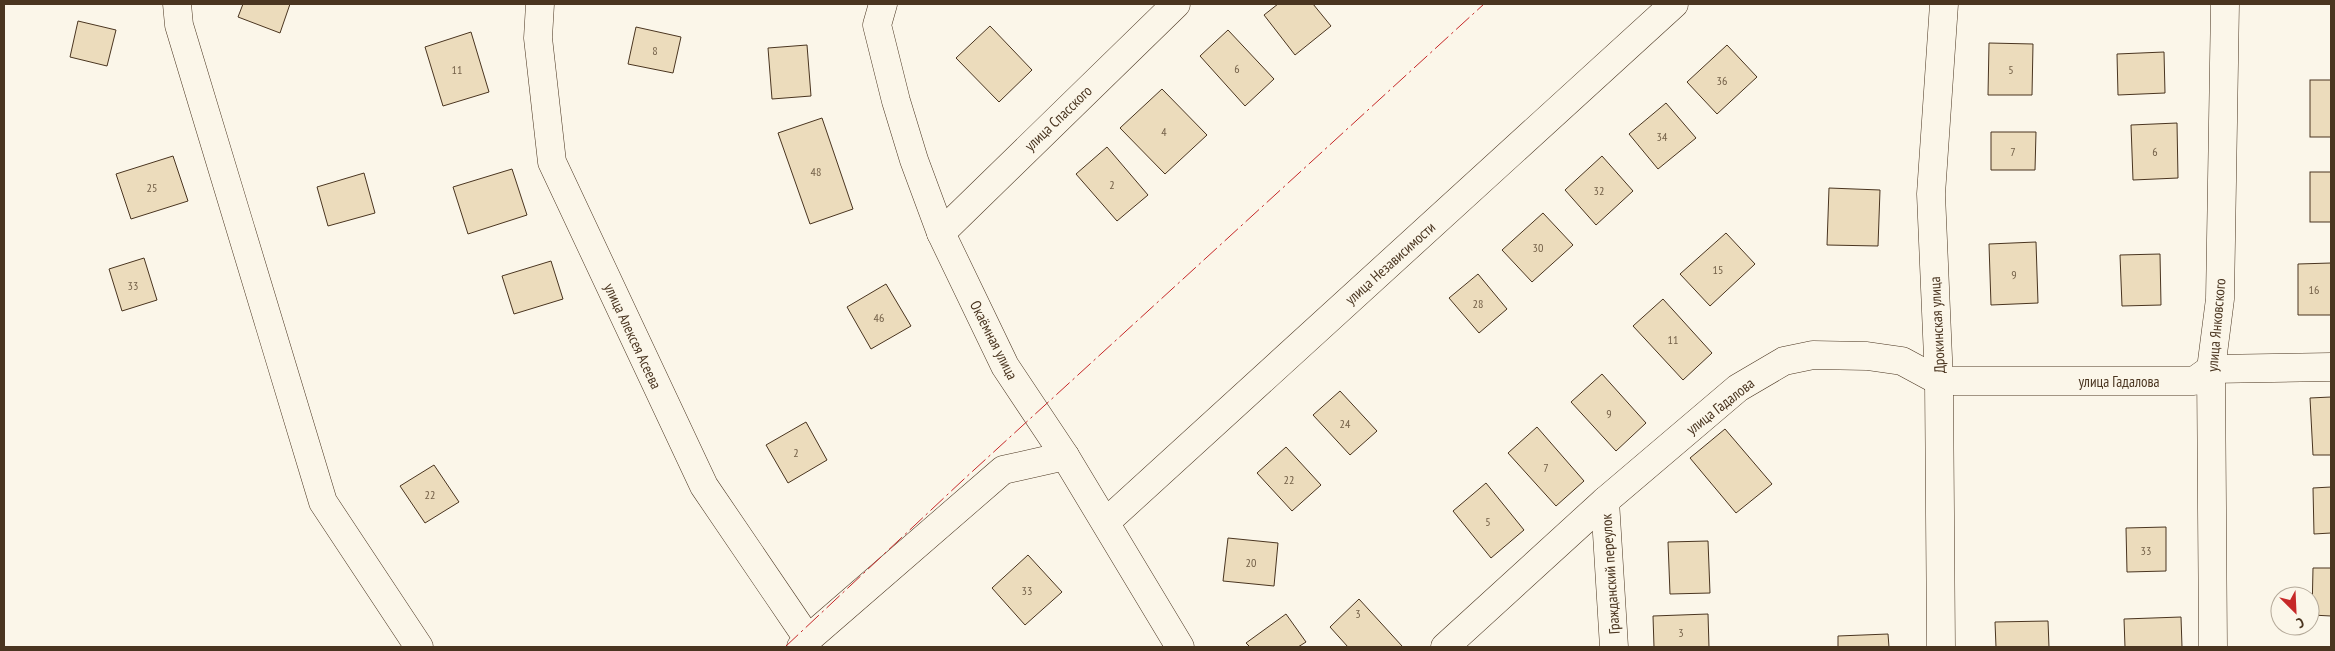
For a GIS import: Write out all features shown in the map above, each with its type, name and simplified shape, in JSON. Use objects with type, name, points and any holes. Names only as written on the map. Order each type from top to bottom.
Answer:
[{"type":"street","points":[[177,4],[179,25],[323,502],[419,647]]},
{"type":"street","name":"улица Алексея Асеева","points":[[540,4],[538,38],[552,162],[704,486],[804,643]]},
{"type":"street","name":"Окаёмная улица","points":[[883,4],[877,25],[896,101],[914,160],[941,233],[1005,366],[1065,456],[1180,647]]},
{"type":"street","name":"улица Спасского","points":[[941,233],[1176,4]]},
{"type":"street","name":"улица Независимости","points":[[1106,522],[1674,4]]},
{"type":"street","name":"Дрокинская улица","points":[[1941,647],[1939,381],[1931,194],[1944,4]]},
{"type":"street","name":"улица Янковского","points":[[2213,647],[2211,369],[2220,299],[2225,4]]},
{"type":"street","name":"улица Гадалова","points":[[1445,647],[1605,501],[1738,388],[1784,361],[1813,355],[1867,356],[1902,361],[1939,381],[2194,382],[2211,369]]},
{"type":"street","points":[[2211,369],[2331,367]]},
{"type":"street","points":[[804,643],[1003,470],[1065,456]]},
{"type":"street","name":"Гражданский переулок","points":[[1605,501],[1614,647]]},
{"type":"building","points":[[243,4],[290,4],[280,33],[238,17]]},
{"type":"building","points":[[1278,4],[1313,4],[1331,26],[1295,55],[1264,15]]},
{"type":"building","points":[[78,21],[116,30],[107,66],[70,57]]},
{"type":"building","points":[[990,26],[1032,70],[999,102],[956,58]]},
{"type":"building","points":[[636,27],[681,37],[673,73],[628,64]]},
{"type":"building","points":[[1228,30],[1274,79],[1245,106],[1200,56]]},
{"type":"building","points":[[471,32],[489,92],[443,106],[425,47]]},
{"type":"building","points":[[1989,43],[2033,44],[2032,95],[1988,95]]},
{"type":"building","points":[[807,45],[811,96],[772,99],[768,48]]},
{"type":"building","points":[[1727,45],[1757,77],[1717,114],[1687,82]]},
{"type":"building","points":[[2164,52],[2165,93],[2118,95],[2117,54]]},
{"type":"building","points":[[2310,80],[2331,80],[2331,137],[2310,137]]},
{"type":"building","points":[[1162,89],[1207,135],[1165,174],[1120,128]]},
{"type":"building","points":[[1666,103],[1696,138],[1658,169],[1629,134]]},
{"type":"building","points":[[822,118],[853,209],[810,224],[778,133]]},
{"type":"building","points":[[2177,123],[2178,178],[2133,180],[2131,125]]},
{"type":"building","points":[[1991,132],[2036,132],[2035,170],[1991,170]]},
{"type":"building","points":[[1107,147],[1148,195],[1117,221],[1076,174]]},
{"type":"building","points":[[173,156],[188,201],[131,219],[116,174]]},
{"type":"building","points":[[1602,156],[1633,191],[1596,225],[1565,190]]},
{"type":"building","points":[[512,169],[527,215],[468,234],[453,187]]},
{"type":"building","points":[[2310,172],[2331,172],[2331,222],[2310,222]]},
{"type":"building","points":[[364,173],[375,213],[328,226],[317,187]]},
{"type":"building","points":[[1829,188],[1880,190],[1878,246],[1827,245]]},
{"type":"building","points":[[1543,213],[1573,245],[1532,282],[1502,250]]},
{"type":"building","points":[[1726,233],[1755,264],[1710,306],[1680,274]]},
{"type":"building","points":[[2036,242],[2038,303],[1991,305],[1989,244]]},
{"type":"building","points":[[2160,254],[2161,305],[2122,306],[2120,255]]},
{"type":"building","points":[[144,258],[157,300],[122,311],[109,269]]},
{"type":"building","points":[[551,261],[563,299],[514,314],[502,276]]},
{"type":"building","points":[[2331,263],[2331,315],[2298,315],[2298,264]]},
{"type":"building","points":[[1478,274],[1507,309],[1479,333],[1449,298]]},
{"type":"building","points":[[886,284],[911,326],[871,349],[847,307]]},
{"type":"building","points":[[1663,299],[1712,353],[1683,380],[1633,326]]},
{"type":"building","points":[[1602,374],[1646,423],[1616,451],[1571,402]]},
{"type":"building","points":[[1340,391],[1377,431],[1350,455],[1313,415]]},
{"type":"building","points":[[2331,397],[2331,455],[2313,455],[2310,398]]},
{"type":"building","points":[[806,422],[827,460],[788,483],[766,445]]},
{"type":"building","points":[[1537,427],[1584,481],[1556,506],[1508,453]]},
{"type":"building","points":[[1725,429],[1772,484],[1736,513],[1690,458]]},
{"type":"building","points":[[1286,447],[1321,485],[1292,511],[1257,473]]},
{"type":"building","points":[[434,465],[459,502],[425,523],[400,486]]},
{"type":"building","points":[[1486,483],[1524,530],[1491,558],[1453,511]]},
{"type":"building","points":[[2331,487],[2331,533],[2314,534],[2313,488]]},
{"type":"building","points":[[2166,527],[2166,571],[2127,572],[2126,528]]},
{"type":"building","points":[[1228,538],[1278,543],[1274,586],[1223,581]]},
{"type":"building","points":[[1708,541],[1710,593],[1670,594],[1668,542]]},
{"type":"building","points":[[1028,555],[1062,592],[1025,625],[992,588]]},
{"type":"building","points":[[2313,568],[2331,568],[2331,616],[2320,615],[2320,586],[2313,586]]},
{"type":"building","points":[[1359,599],[1401,647],[1348,647],[1330,627]]},
{"type":"building","points":[[1286,614],[1306,642],[1298,647],[1250,647],[1246,643]]},
{"type":"building","points":[[1708,614],[1709,647],[1654,647],[1653,616]]},
{"type":"building","points":[[2181,617],[2182,647],[2125,647],[2124,619]]},
{"type":"building","points":[[2048,621],[2049,647],[1996,647],[1995,622]]},
{"type":"building","points":[[1888,634],[1889,647],[1838,647],[1838,636]]},
{"type":"power","points":[[785,647],[963,480],[1484,4]]}]
